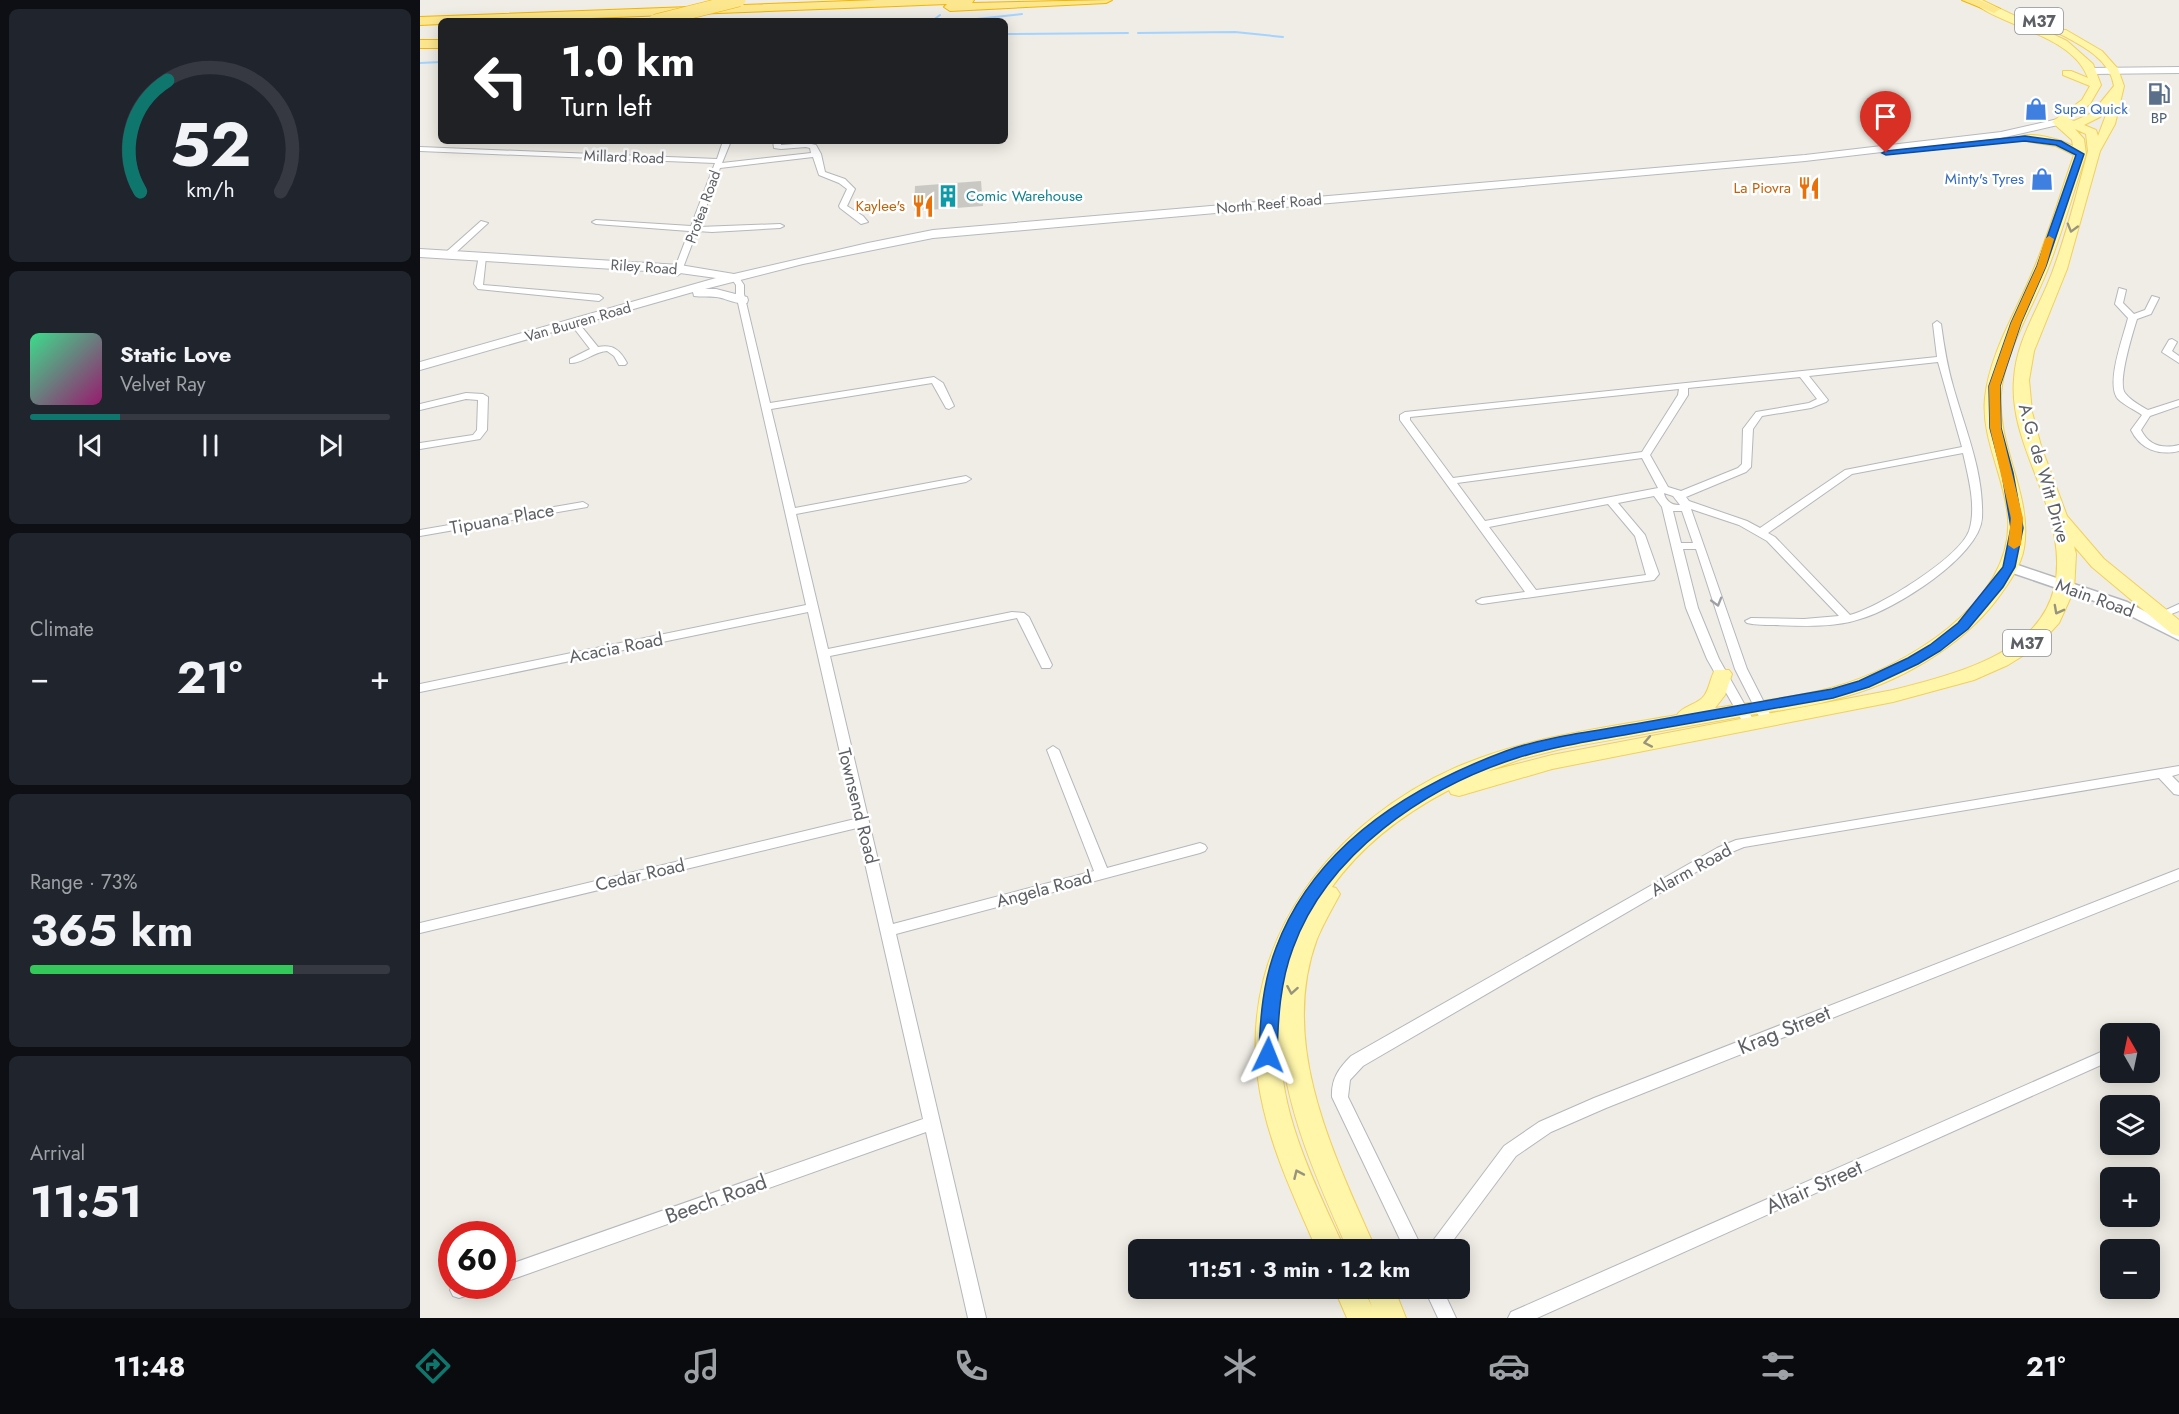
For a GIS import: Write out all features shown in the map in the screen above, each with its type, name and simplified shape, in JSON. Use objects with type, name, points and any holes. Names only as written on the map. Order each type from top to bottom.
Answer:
[{"type":"highway","points":[[667,18],[740,0]]},
{"type":"highway","points":[[498,18],[968,0]]},
{"type":"highway","points":[[670,18],[1106,0]]},
{"type":"highway","points":[[1968,0],[1993,4]]},
{"type":"highway","points":[[420,16],[568,3]]},
{"type":"highway","points":[[420,21],[438,20]]},
{"type":"highway","points":[[420,27],[438,26]]},
{"type":"highway","points":[[420,45],[438,44]]},
{"type":"main road","name":"M37","points":[[1975,0],[1993,4],[2085,43],[2100,55],[2114,72]]},
{"type":"main road","name":"M37","points":[[1993,4],[2063,43],[2085,62],[2093,81]]},
{"type":"main road","points":[[2067,73],[2093,81],[2114,72],[2179,70]]},
{"type":"main road","points":[[2114,72],[2179,75]]},
{"type":"main road","name":"A.G. de Witt Drive","points":[[1357,1239],[1316,1140],[1300,1090],[1292,1045],[1290,996],[1300,954],[1315,914],[1333,886],[1356,858],[1388,829],[1431,802],[1462,787],[1552,762],[1850,690],[1913,661],[1963,626],[1984,604],[2009,567],[2016,538],[2017,518],[1994,408],[1994,386],[2016,323],[2073,196],[2087,153],[2111,125],[2119,84],[2114,72]]},
{"type":"main road","points":[[2066,124],[2086,102],[2093,81]]},
{"type":"main road","points":[[2066,124],[2096,115],[2118,90]]},
{"type":"main road","points":[[2066,124],[2087,153]]},
{"type":"main road","name":"North Reef Road","points":[[729,280],[863,247],[933,234],[1886,153],[2025,138],[2066,124]]},
{"type":"main road","name":"North Reef Road","points":[[1807,158],[2001,135],[2066,124]]},
{"type":"main road","points":[[2025,138],[2058,143],[2087,153]]},
{"type":"main road","name":"A.G. de Witt Drive","points":[[1326,1239],[1293,1163],[1281,1127],[1268,1055],[1269,1016],[1284,948],[1301,911],[1342,855],[1367,832],[1448,781],[1513,754],[1550,744],[1638,729],[1754,715],[1917,690],[1994,664],[2040,634],[2055,617],[2067,587],[2069,567],[2058,513],[2021,397],[2021,377],[2029,345],[2060,269],[2073,196]]},
{"type":"main road","name":"Riley Road","points":[[420,253],[678,271],[729,280]]},
{"type":"main road","points":[[698,270],[777,267]]},
{"type":"main road","name":"Riley Road","points":[[678,271],[698,270],[729,280]]},
{"type":"main road","name":"Van Buuren Road","points":[[420,366],[729,280]]},
{"type":"main road","points":[[680,294],[711,293],[741,297]]},
{"type":"main road","points":[[2016,323],[2036,326]]},
{"type":"main road","points":[[2009,342],[2029,345]]},
{"type":"main road","points":[[2058,513],[2098,563],[2179,630]]},
{"type":"main road","points":[[1638,729],[1695,712],[1706,705],[1719,690],[1722,674]]},
{"type":"main road","points":[[1360,1299],[1373,1310]]},
{"type":"street","name":"Protea Road","points":[[678,271],[726,144]]},
{"type":"street","points":[[777,144],[781,147],[811,146],[817,154],[822,173],[848,184],[851,189],[843,206],[864,222]]},
{"type":"street","name":"Millard Road","points":[[420,149],[718,163],[817,154]]},
{"type":"street","points":[[596,222],[695,229],[780,226]]},
{"type":"street","points":[[448,255],[484,224]]},
{"type":"street","points":[[482,257],[478,284],[481,287],[598,298]]},
{"type":"street","points":[[729,280],[741,297]]},
{"type":"street","name":"Townsend Road","points":[[729,280],[740,285],[811,608],[977,1318]]},
{"type":"street","points":[[2122,290],[2119,304],[2133,317]]},
{"type":"street","points":[[2133,317],[2148,312],[2155,298]]},
{"type":"street","points":[[2133,317],[2121,362],[2118,389],[2122,397],[2147,414]]},
{"type":"street","points":[[573,323],[595,349]]},
{"type":"street","points":[[1751,621],[1848,619],[1872,611],[1898,598],[1947,560],[1972,535],[1976,525],[1976,507],[1968,449],[1943,360],[1937,324]]},
{"type":"street","points":[[2172,342],[2167,352],[2179,360]]},
{"type":"street","points":[[573,361],[595,349],[615,350],[619,353],[622,363]]},
{"type":"street","points":[[1533,594],[1404,420],[1405,416],[1684,385],[1943,360]]},
{"type":"street","points":[[1645,455],[1661,491],[1661,500],[1674,509],[1747,465],[1748,429],[1759,414],[1812,405],[1823,400],[1802,373]]},
{"type":"street","points":[[766,407],[934,380],[938,383],[949,406]]},
{"type":"street","points":[[1645,455],[1683,395],[1684,385]]},
{"type":"street","points":[[420,407],[466,396],[483,398],[482,430],[476,437],[420,446]]},
{"type":"street","points":[[2179,403],[2147,414],[2136,430],[2144,443],[2165,451],[2179,448]]},
{"type":"street","points":[[1761,532],[1849,472],[1968,449]]},
{"type":"street","points":[[1450,481],[1645,455]]},
{"type":"street","points":[[789,512],[966,479]]},
{"type":"street","points":[[1483,525],[1661,491],[1674,491],[1683,502],[1700,546],[1722,622],[1754,715]]},
{"type":"street","points":[[1482,601],[1650,579],[1653,574],[1644,542],[1611,502]]},
{"type":"street","points":[[1683,502],[1761,532],[1772,539],[1848,619]]},
{"type":"street","name":"Tipuana Place","points":[[420,532],[583,504]]},
{"type":"street","points":[[1667,506],[1692,608],[1722,674],[1754,715]]},
{"type":"street","points":[[1676,546],[1700,546]]},
{"type":"street","name":"Main Road","points":[[2009,567],[2121,605],[2179,635]]},
{"type":"street","points":[[2161,615],[2179,607]]},
{"type":"street","name":"Acacia Road","points":[[420,688],[811,608]]},
{"type":"street","points":[[822,654],[1020,615],[1025,618],[1046,665]]},
{"type":"street","points":[[1053,750],[1102,874]]},
{"type":"street","name":"Alarm Road","points":[[1409,1239],[1340,1097],[1338,1086],[1342,1075],[1357,1061],[1722,851],[1741,843],[2179,770]]},
{"type":"street","points":[[2162,773],[2179,791]]},
{"type":"street","name":"Cedar Road","points":[[420,928],[861,822]]},
{"type":"street","name":"Angela Road","points":[[888,931],[1200,848]]},
{"type":"street","name":"Krag Street","points":[[1443,1239],[1510,1151],[1545,1127],[1622,1094],[2179,874]]},
{"type":"street","name":"Altair Street","points":[[1516,1318],[2100,1058]]},
{"type":"street","name":"Beech Road","points":[[516,1270],[930,1123]]},
{"type":"street","points":[[1438,1299],[1447,1318]]},
{"type":"building","name":"Comic Warehouse","points":[[981,181],[983,206],[914,211],[915,186]]},
{"type":"waterway","points":[[985,18],[1022,14]]},
{"type":"waterway","points":[[936,18],[940,15]]},
{"type":"waterway","points":[[1138,33],[1235,32],[1283,37]]},
{"type":"waterway","points":[[1008,34],[1128,33]]},
{"type":"waterway","points":[[420,63],[438,62]]},
{"type":"slow traffic","points":[[2014,545],[2017,518],[1996,428],[1994,386],[2016,323],[2042,266],[2049,239]]},
{"type":"place","name":"BP","points":[[2159,94]]},
{"type":"place","name":"Supa Quick","points":[[2036,109]]},
{"type":"place","name":"Minty's Tyres","points":[[2042,179]]},
{"type":"place","name":"La Piovra","points":[[1809,188]]},
{"type":"place","name":"Comic Warehouse","points":[[948,196]]},
{"type":"place","name":"Kaylee's","points":[[923,206]]},
{"type":"route","points":[[1268,1055],[1269,1016],[1275,981],[1284,948],[1301,911],[1318,884],[1342,855],[1367,832],[1394,813],[1448,781],[1481,766],[1550,744],[1850,690],[1887,674],[1935,648],[1963,626],[1984,604],[1998,584],[2009,567],[2014,549],[2017,518],[1996,428],[1994,386],[2016,323],[2042,266],[2080,154],[2058,143],[2025,138],[1886,153]]}]
